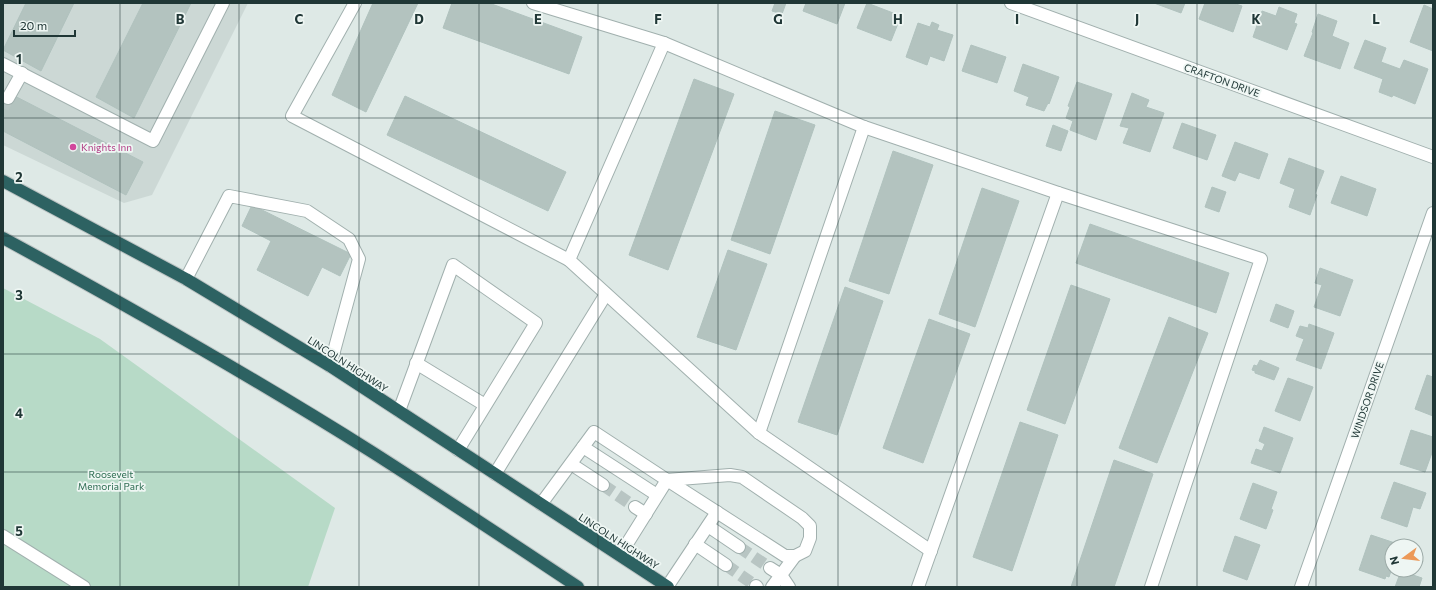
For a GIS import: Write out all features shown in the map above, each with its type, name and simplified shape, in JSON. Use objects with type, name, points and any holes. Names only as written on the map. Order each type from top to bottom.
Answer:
[{"type":"highway","name":"LINCOLN HIGHWAY","points":[[4,180],[186,279],[330,366],[668,587]]},
{"type":"highway","points":[[3,238],[86,283],[280,395],[373,452],[578,587]]},
{"type":"street","points":[[3,64],[153,141],[223,3]]},
{"type":"street","points":[[355,3],[292,116],[569,260],[759,433],[931,551]]},
{"type":"street","points":[[533,3],[664,43],[864,127],[1261,260],[1151,587]]},
{"type":"street","name":"CRAFTON DRIVE","points":[[1011,3],[1433,157]]},
{"type":"street","points":[[569,260],[664,43]]},
{"type":"street","points":[[8,98],[22,73]]},
{"type":"street","points":[[759,433],[864,127]]},
{"type":"street","points":[[918,587],[1058,193]]},
{"type":"street","points":[[186,279],[229,196],[307,211],[349,239],[359,259],[330,366]]},
{"type":"street","name":"WINDSOR DRIVE","points":[[1301,587],[1433,213]]},
{"type":"street","points":[[399,411],[453,265],[536,323],[458,450]]},
{"type":"street","points":[[495,474],[606,294]]},
{"type":"street","points":[[416,363],[486,405]]},
{"type":"street","points":[[541,504],[594,432],[717,512],[790,556]]},
{"type":"street","points":[[583,448],[657,495]]},
{"type":"street","points":[[571,464],[603,485]]},
{"type":"street","points":[[667,480],[730,475],[742,477],[802,518],[810,526],[810,538],[805,551],[790,556],[781,575],[772,587]]},
{"type":"street","points":[[620,555],[667,480]]},
{"type":"street","points":[[635,507],[646,514]]},
{"type":"street","points":[[668,587],[717,512]]},
{"type":"street","points":[[708,526],[739,547]]},
{"type":"street","points":[[3,536],[84,587]]},
{"type":"street","points":[[695,544],[726,565]]},
{"type":"street","points":[[770,568],[781,575],[789,587]]},
{"type":"shaded area","points":[[3,3],[248,3],[152,195],[124,203],[3,145]]},
{"type":"green space","name":"Roosevelt Memorial Park","points":[[3,288],[100,339],[335,508],[308,587],[3,587]]},
{"type":"building","points":[[26,3],[74,3],[41,71],[3,50]]},
{"type":"building","name":"Knights Inn","points":[[143,3],[191,3],[134,118],[96,97]]},
{"type":"building","points":[[373,3],[418,3],[366,112],[332,95]]},
{"type":"building","points":[[452,3],[489,3],[582,37],[569,74],[443,28]]},
{"type":"building","points":[[775,3],[786,3],[782,14],[772,11]]},
{"type":"building","points":[[806,3],[845,3],[837,24],[803,11]]},
{"type":"building","points":[[867,3],[901,16],[891,41],[857,28]]},
{"type":"building","points":[[1154,3],[1185,3],[1181,13]]},
{"type":"building","points":[[1205,3],[1233,3],[1242,6],[1233,32],[1199,19]]},
{"type":"building","points":[[1424,5],[1433,9],[1433,51],[1410,42]]},
{"type":"building","points":[[1279,7],[1297,14],[1294,23],[1297,24],[1287,50],[1253,37],[1262,11],[1276,16]]},
{"type":"building","points":[[1318,14],[1337,21],[1332,36],[1349,43],[1340,69],[1304,56],[1313,33],[1312,32]]},
{"type":"building","points":[[932,22],[939,25],[937,30],[953,35],[944,61],[930,56],[927,65],[906,57],[918,23],[930,27]]},
{"type":"building","points":[[1365,40],[1386,48],[1381,62],[1400,69],[1404,60],[1428,69],[1415,104],[1393,95],[1392,97],[1379,92],[1383,79],[1354,68]]},
{"type":"building","points":[[971,45],[1006,57],[997,83],[962,71]]},
{"type":"building","points":[[1023,64],[1059,77],[1049,104],[1048,103],[1044,111],[1026,105],[1029,97],[1014,91]]},
{"type":"building","points":[[694,79],[734,94],[668,270],[629,255]]},
{"type":"building","points":[[1077,82],[1112,94],[1096,140],[1070,130],[1073,121],[1066,118],[1070,107],[1068,106]]},
{"type":"building","name":"Knights Inn","points":[[3,90],[143,162],[126,195],[3,131]]},
{"type":"building","points":[[1132,93],[1149,100],[1146,107],[1164,113],[1150,152],[1123,143],[1129,128],[1120,126]]},
{"type":"building","points":[[405,96],[566,172],[548,211],[387,135]]},
{"type":"building","points":[[775,111],[815,125],[770,254],[731,240]]},
{"type":"building","points":[[1182,123],[1216,135],[1207,160],[1173,148]]},
{"type":"building","points":[[1053,125],[1068,131],[1061,151],[1046,146]]},
{"type":"building","points":[[1235,142],[1268,154],[1259,179],[1239,172],[1235,181],[1222,176]]},
{"type":"building","points":[[893,151],[933,165],[889,294],[849,281]]},
{"type":"building","points":[[1289,158],[1324,171],[1315,194],[1317,195],[1310,215],[1289,207],[1295,189],[1280,183]]},
{"type":"building","points":[[1341,176],[1376,189],[1367,216],[1331,203]]},
{"type":"building","points":[[1212,187],[1226,192],[1219,212],[1205,207]]},
{"type":"building","points":[[982,188],[1019,201],[975,327],[939,314]]},
{"type":"building","points":[[252,205],[351,254],[340,276],[322,267],[308,296],[257,270],[271,241],[242,226]]},
{"type":"building","points":[[1090,224],[1229,273],[1216,313],[1076,263]]},
{"type":"building","points":[[728,250],[767,264],[736,350],[697,337]]},
{"type":"building","points":[[1320,268],[1353,280],[1340,316],[1314,307],[1322,285],[1315,283]]},
{"type":"building","points":[[1071,285],[1110,299],[1065,424],[1027,410]]},
{"type":"building","points":[[845,287],[883,301],[837,435],[798,422]]},
{"type":"building","points":[[1276,304],[1294,311],[1288,328],[1270,321]]},
{"type":"building","points":[[1169,317],[1208,333],[1157,463],[1119,448]]},
{"type":"building","points":[[929,319],[970,334],[923,463],[883,448]]},
{"type":"building","points":[[1309,324],[1334,333],[1321,369],[1296,360],[1304,339],[1296,336],[1300,326],[1308,328]]},
{"type":"building","points":[[1260,360],[1279,368],[1274,380],[1255,373],[1255,371],[1252,370],[1254,365],[1257,366]]},
{"type":"building","points":[[1427,375],[1433,377],[1433,416],[1415,409]]},
{"type":"building","points":[[1288,378],[1313,387],[1300,421],[1275,411]]},
{"type":"building","points":[[1020,422],[1058,435],[1012,571],[973,557]]},
{"type":"building","points":[[1264,427],[1293,438],[1280,473],[1251,463],[1256,449],[1262,451],[1265,444],[1259,441]]},
{"type":"building","points":[[1411,430],[1433,437],[1433,450],[1425,472],[1400,464]]},
{"type":"building","points":[[1114,460],[1153,474],[1114,587],[1071,587]]},
{"type":"building","points":[[1394,482],[1426,493],[1420,509],[1413,507],[1407,527],[1381,518]]},
{"type":"building","points":[[1253,483],[1277,492],[1271,509],[1273,510],[1266,529],[1240,519]]},
{"type":"building","points":[[1371,535],[1384,539],[1385,579],[1359,570]]},
{"type":"building","points":[[1235,536],[1260,545],[1247,580],[1223,571]]},
{"type":"building","points":[[1398,578],[1422,578],[1419,587],[1395,587]]},
{"type":"tunnel","points":[[3,108],[8,98]]},
{"type":"tunnel","points":[[603,485],[635,507]]},
{"type":"tunnel","points":[[739,547],[770,568]]},
{"type":"tunnel","points":[[726,565],[756,586]]},
{"type":"place","name":"Knights Inn","points":[[73,147]]}]
